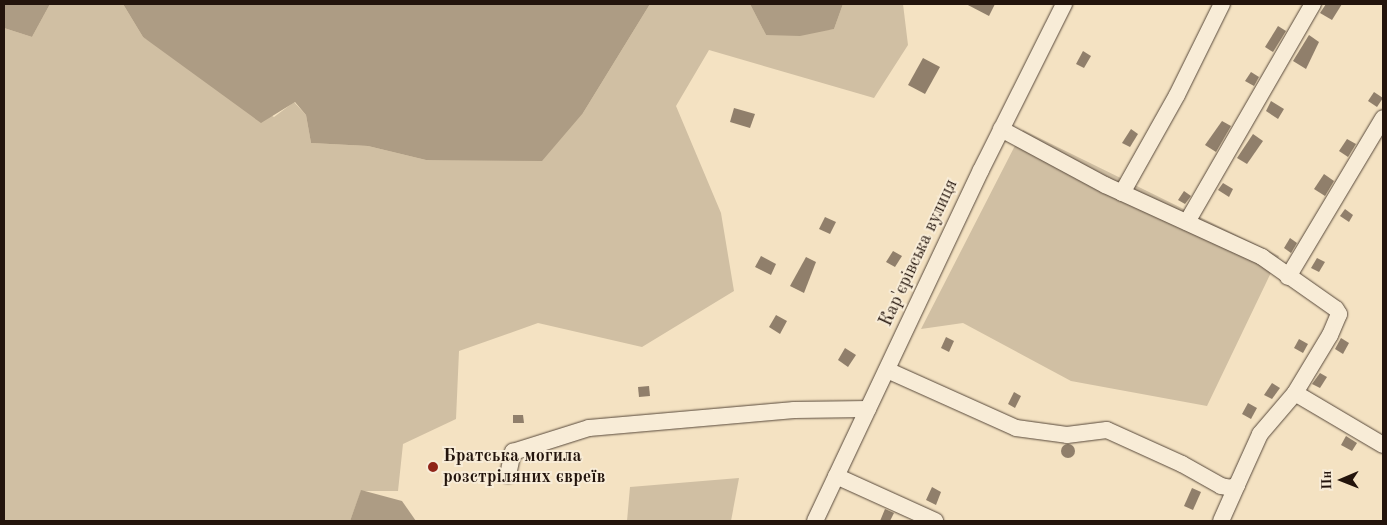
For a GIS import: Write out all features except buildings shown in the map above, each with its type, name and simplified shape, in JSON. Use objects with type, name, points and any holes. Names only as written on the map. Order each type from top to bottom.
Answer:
[{"type":"street","name":"Кар'єрівська вулиця","points":[[815,521],[1001,129],[1064,4]]},
{"type":"street","points":[[1122,193],[1177,95],[1222,4]]},
{"type":"street","points":[[1187,222],[1314,4]]},
{"type":"street","points":[[1288,277],[1383,118]]},
{"type":"street","points":[[1001,129],[1122,193],[1187,222],[1210,236],[1262,257],[1338,314],[1330,335],[1295,392],[1260,434],[1221,521]]},
{"type":"street","points":[[887,370],[1016,428],[1067,435],[1107,430],[1182,464],[1221,486],[1237,485]]},
{"type":"street","points":[[1295,392],[1383,445]]},
{"type":"street","points":[[508,475],[513,452],[589,428],[794,410],[868,409]]},
{"type":"street","points":[[836,476],[935,521]]},
{"type":"shaded area","points":[[4,4],[50,4],[32,37],[4,28]]},
{"type":"shaded area","points":[[50,4],[123,4],[143,37],[274,117],[294,102],[306,115],[311,143],[368,146],[426,160],[583,113],[650,4],[750,4],[766,35],[834,29],[843,4],[903,4],[908,45],[874,98],[709,50],[676,106],[721,213],[734,291],[642,347],[538,323],[459,351],[456,419],[403,444],[398,491],[361,491],[350,521],[4,521],[4,28],[32,37]]},
{"type":"shaded area","points":[[123,4],[650,4],[583,113],[542,161],[426,160],[368,146],[311,143],[306,115],[295,102],[261,123],[143,37]]},
{"type":"shaded area","points":[[750,4],[843,4],[834,29],[800,36],[766,35]]},
{"type":"shaded area","points":[[1023,130],[1279,256],[1207,406],[1071,381],[963,323],[921,329]]},
{"type":"shaded area","points":[[739,478],[731,521],[627,521],[630,487]]},
{"type":"shaded area","points":[[361,490],[402,501],[416,521],[350,521]]},
{"type":"place","name":"Братська могила розстріляних євреїв","points":[[433,467]]}]
